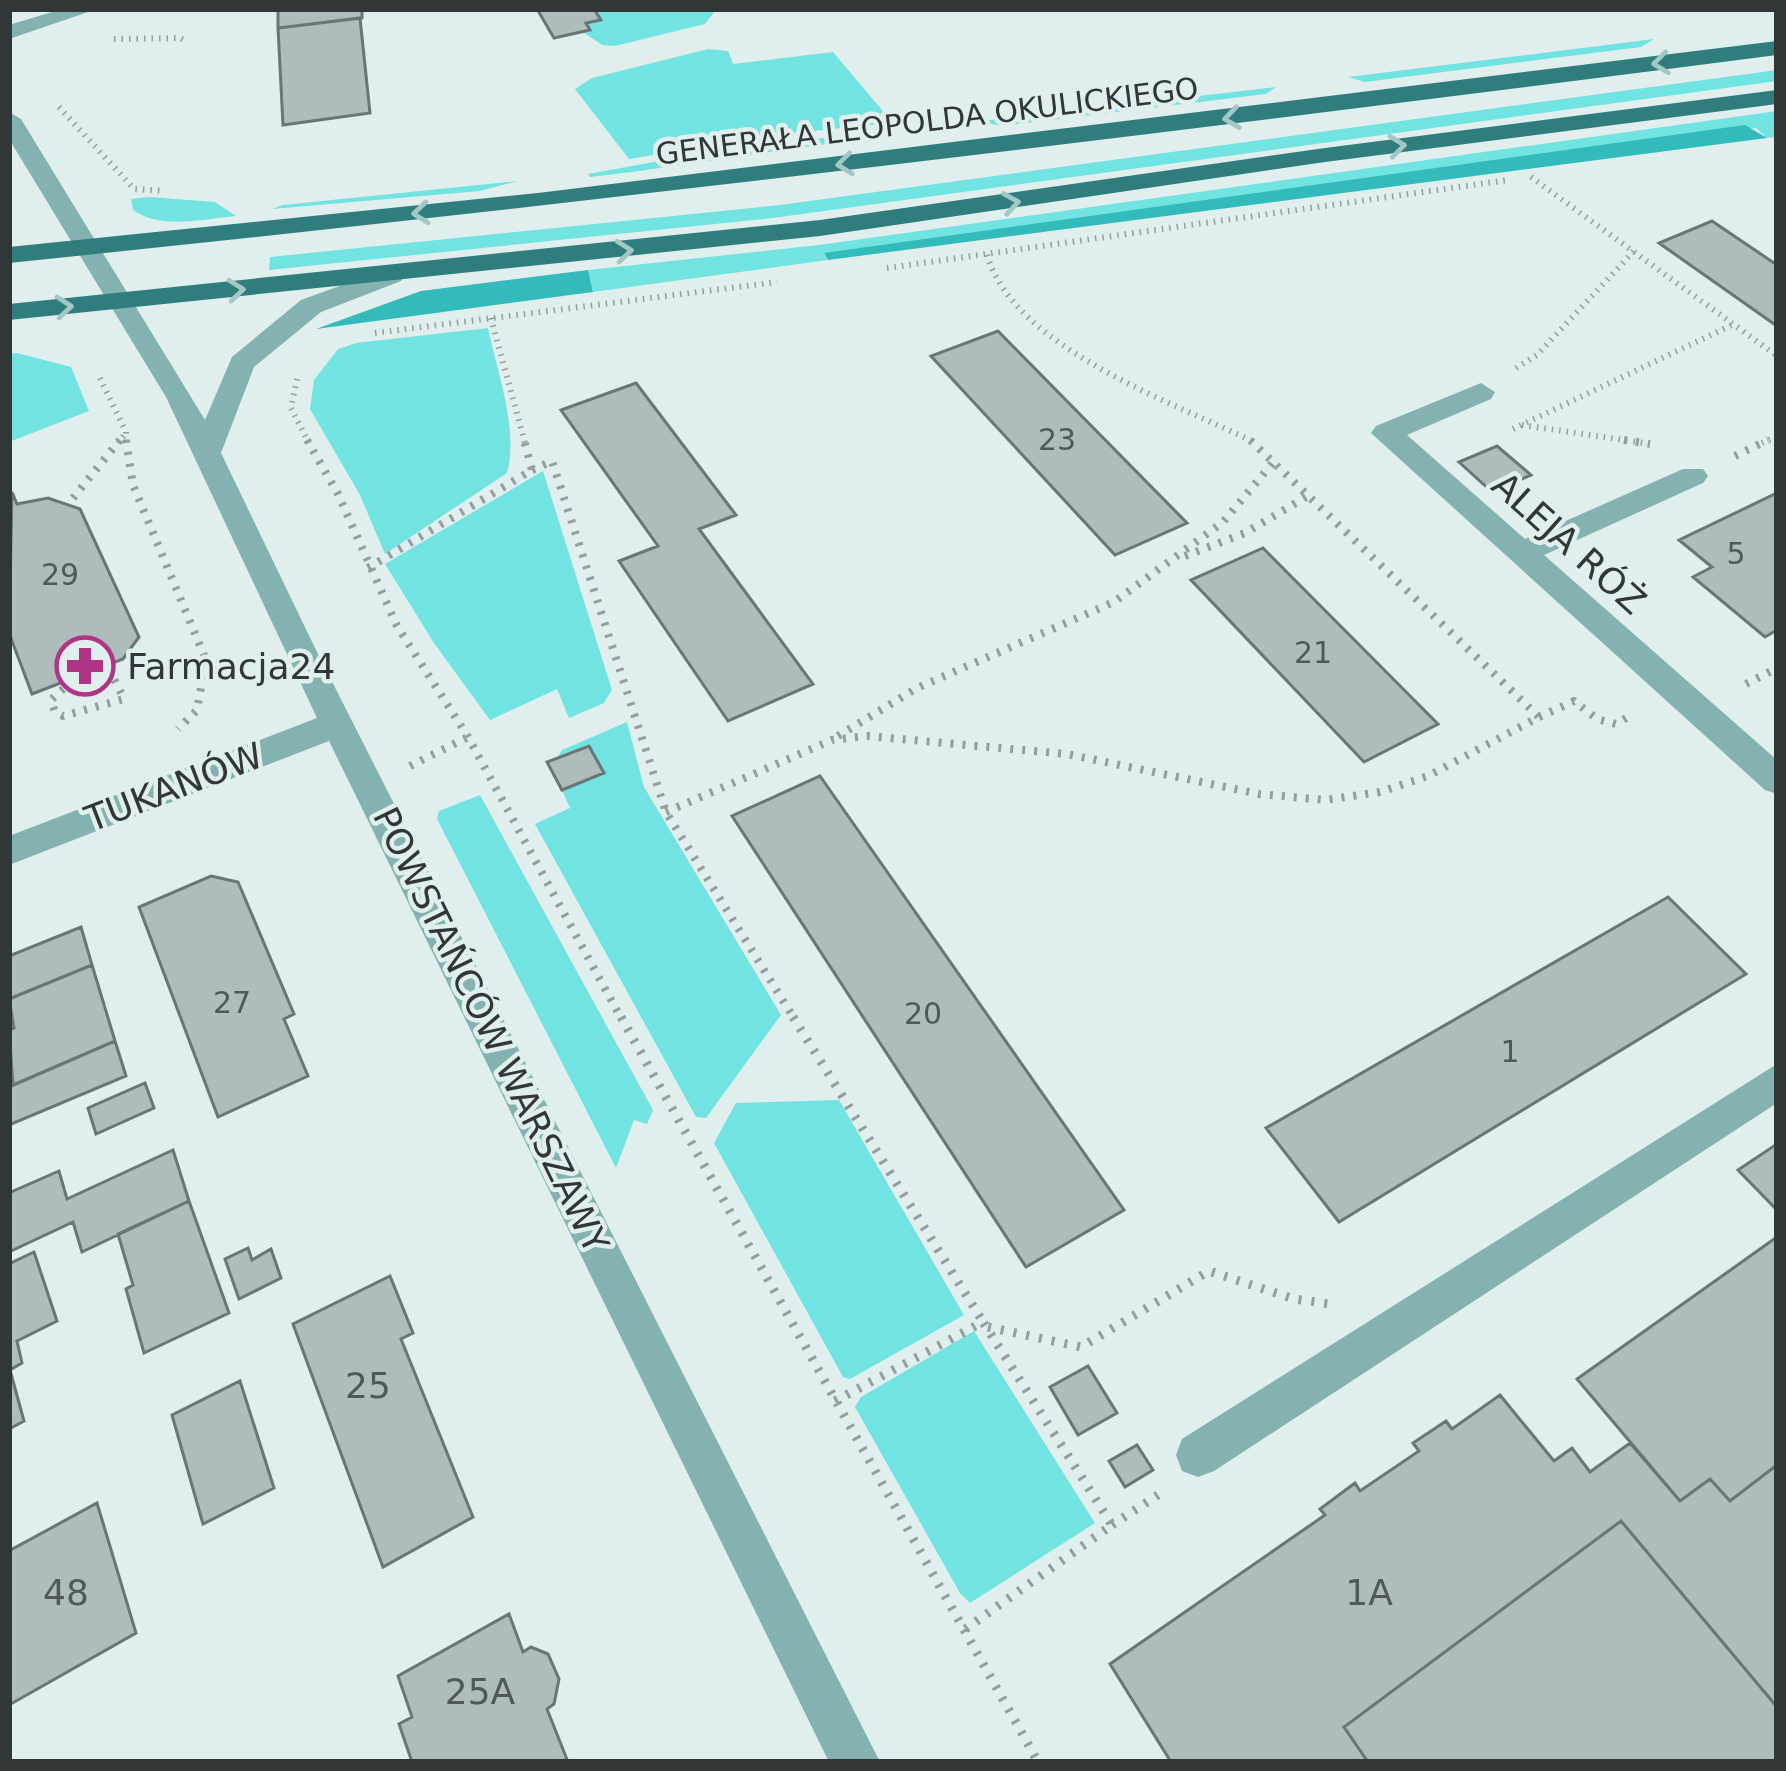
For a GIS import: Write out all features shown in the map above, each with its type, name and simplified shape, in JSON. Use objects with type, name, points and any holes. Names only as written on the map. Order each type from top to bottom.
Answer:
[{"type":"main road","name":"GENERAŁA LEOPOLDA OKULICKIEGO","points":[[9,255],[538,201],[1165,128],[1777,49]]},
{"type":"main road","points":[[9,312],[934,214],[1325,155],[1777,97]]},
{"type":"street","points":[[9,32],[86,9]]},
{"type":"street","name":"POWSTAŃCÓW WARSZAWY","points":[[9,119],[84,247],[158,358],[207,452],[855,1762]]},
{"type":"street","points":[[207,452],[242,362],[311,306],[392,274]]},
{"type":"street","name":"ALEJA RÓŻ","points":[[1469,397],[1386,433],[1777,780]]},
{"type":"street","points":[[1521,553],[1693,476]]},
{"type":"street","name":"TUKANÓW","points":[[9,850],[338,724]]},
{"type":"street","points":[[1198,1455],[1777,1082]]},
{"type":"path","points":[[106,38],[180,38],[188,42]]},
{"type":"path","points":[[51,98],[124,180]]},
{"type":"path","points":[[1531,177],[1777,356]]},
{"type":"path","points":[[1634,251],[1537,355],[1469,397],[1498,436],[1734,324]]},
{"type":"path","points":[[832,740],[867,736],[1091,758],[1289,797],[1352,798],[1468,759],[1539,717],[1260,445],[1056,345],[995,283],[987,255]]},
{"type":"path","points":[[491,318],[532,470]]},
{"type":"path","points":[[299,372],[291,408],[338,494],[397,626],[468,737],[1038,1762]]},
{"type":"path","points":[[100,378],[127,432],[126,464],[133,485],[206,659],[196,710],[172,734]]},
{"type":"path","points":[[1520,425],[1665,446]]},
{"type":"path","points":[[73,498],[127,432]]},
{"type":"path","points":[[666,812],[832,740],[917,688],[1114,602],[1223,522],[1276,459]]},
{"type":"path","points":[[368,568],[552,461],[666,812],[1112,1525],[964,1630]]},
{"type":"path","points":[[1178,558],[1245,533],[1311,494]]},
{"type":"path","points":[[108,667],[124,699],[63,716],[55,712],[51,700],[58,691],[108,667]]},
{"type":"path","points":[[1761,698],[1744,685],[1777,668]]},
{"type":"path","points":[[409,766],[468,737]]},
{"type":"path","points":[[835,1401],[985,1324],[1081,1347],[1210,1271],[1294,1299],[1345,1302]]},
{"type":"shaded area","points":[[594,9],[715,11],[705,24],[615,46],[602,45],[583,32],[590,30],[586,23],[600,19]]},
{"type":"shaded area","points":[[1654,39],[1641,47],[1365,82],[1348,77]]},
{"type":"shaded area","points":[[708,49],[728,51],[733,64],[833,52],[888,117],[880,124],[766,136],[629,159],[575,89],[592,78]]},
{"type":"shaded area","points":[[1777,70],[1777,81],[773,218],[269,270],[270,257],[780,205]]},
{"type":"shaded area","points":[[1276,87],[1266,94],[1001,126],[981,121]]},
{"type":"shaded area","points":[[1777,111],[1777,137],[1767,138],[1756,128],[824,254],[828,260],[593,292],[588,270],[819,245]]},
{"type":"shaded area","points":[[1745,125],[1767,138],[828,260],[824,253]]},
{"type":"shaded area","points":[[890,130],[878,138],[626,173],[588,174],[714,151]]},
{"type":"shaded area","points":[[517,181],[480,191],[272,209],[283,205]]},
{"type":"shaded area","points":[[131,199],[215,202],[236,216],[156,220],[133,210]]},
{"type":"shaded area","points":[[588,270],[593,292],[316,329],[421,291]]},
{"type":"shaded area","points":[[488,328],[509,420],[507,473],[385,554],[360,495],[310,409],[314,380],[338,349],[356,343]]},
{"type":"shaded area","points":[[9,354],[71,367],[89,411],[9,442]]},
{"type":"shaded area","points":[[543,471],[612,690],[604,703],[569,718],[557,689],[490,720],[385,564]]},
{"type":"shaded area","points":[[627,722],[644,787],[781,1015],[706,1118],[696,1117],[535,824],[570,808],[562,790],[604,773],[589,746],[557,758],[562,750]]},
{"type":"shaded area","points":[[480,795],[653,1110],[647,1124],[634,1120],[616,1168],[437,819],[439,811]]},
{"type":"shaded area","points":[[839,1100],[964,1315],[850,1379],[843,1377],[714,1143],[736,1103]]},
{"type":"shaded area","points":[[974,1331],[1095,1523],[970,1603],[855,1407],[861,1397]]},
{"type":"building","points":[[278,9],[362,9],[362,18],[278,28]]},
{"type":"building","points":[[537,9],[594,9],[601,20],[586,23],[590,30],[554,38]]},
{"type":"building","points":[[360,18],[370,113],[283,125],[278,28]]},
{"type":"building","points":[[1712,221],[1777,265],[1777,326],[1659,243]]},
{"type":"building","points":[[998,331],[1187,523],[1115,555],[931,356]]},
{"type":"building","points":[[636,383],[736,515],[699,529],[813,684],[728,721],[619,561],[658,546],[561,410]]},
{"type":"building","points":[[1497,446],[1531,475],[1492,492],[1459,462]]},
{"type":"building","points":[[12,492],[17,504],[48,498],[80,509],[139,637],[123,659],[32,694],[9,633]]},
{"type":"building","points":[[1777,493],[1777,630],[1765,637],[1693,577],[1712,567],[1679,540]]},
{"type":"building","points":[[1263,548],[1438,724],[1364,762],[1191,580]]},
{"type":"building","points":[[589,746],[604,773],[562,790],[547,762]]},
{"type":"building","points":[[820,776],[1124,1210],[1026,1267],[732,816]]},
{"type":"building","points":[[211,876],[238,882],[294,1014],[284,1019],[308,1076],[218,1117],[139,907]]},
{"type":"building","points":[[1668,897],[1746,974],[1339,1222],[1266,1128]]},
{"type":"building","points":[[81,927],[92,965],[9,999],[9,956]]},
{"type":"building","points":[[92,965],[115,1041],[13,1085],[9,1030],[14,1028],[9,999]]},
{"type":"building","points":[[115,1041],[126,1076],[9,1125],[9,1087]]},
{"type":"building","points":[[145,1083],[154,1108],[96,1134],[88,1108]]},
{"type":"building","points":[[1777,1144],[1777,1210],[1738,1170]]},
{"type":"building","points":[[173,1150],[189,1201],[82,1252],[73,1222],[9,1252],[9,1193],[59,1171],[67,1199]]},
{"type":"building","points":[[189,1201],[229,1313],[144,1353],[126,1289],[133,1285],[118,1234]]},
{"type":"building","points":[[1777,1237],[1777,1465],[1730,1501],[1710,1479],[1680,1501],[1577,1379]]},
{"type":"building","points":[[248,1248],[252,1260],[271,1249],[281,1278],[239,1299],[225,1259]]},
{"type":"building","points":[[34,1252],[57,1321],[17,1341],[22,1363],[10,1370],[24,1421],[9,1429],[9,1264]]},
{"type":"building","points":[[390,1276],[413,1333],[401,1339],[473,1517],[383,1567],[293,1324]]},
{"type":"building","points":[[1088,1366],[1117,1413],[1078,1435],[1050,1387]]},
{"type":"building","points":[[240,1381],[274,1488],[203,1524],[172,1415]]},
{"type":"building","points":[[1500,1395],[1554,1461],[1572,1448],[1590,1472],[1630,1443],[1680,1501],[1710,1479],[1730,1501],[1777,1465],[1777,1707],[1621,1521],[1344,1727],[1368,1762],[1171,1762],[1110,1664],[1325,1515],[1320,1509],[1355,1483],[1360,1491],[1419,1451],[1413,1443],[1446,1421],[1452,1429]]},
{"type":"building","points":[[1137,1445],[1153,1470],[1125,1487],[1109,1461]]},
{"type":"building","points":[[97,1503],[136,1633],[9,1705],[9,1551]]},
{"type":"building","points":[[1621,1521],[1777,1707],[1777,1762],[1368,1762],[1344,1727]]},
{"type":"building","points":[[509,1614],[523,1652],[531,1647],[548,1654],[559,1679],[554,1704],[547,1709],[568,1762],[412,1762],[399,1724],[412,1717],[398,1676]]},
{"type":"place","name":"Farmacja24","points":[[85,666]]}]
